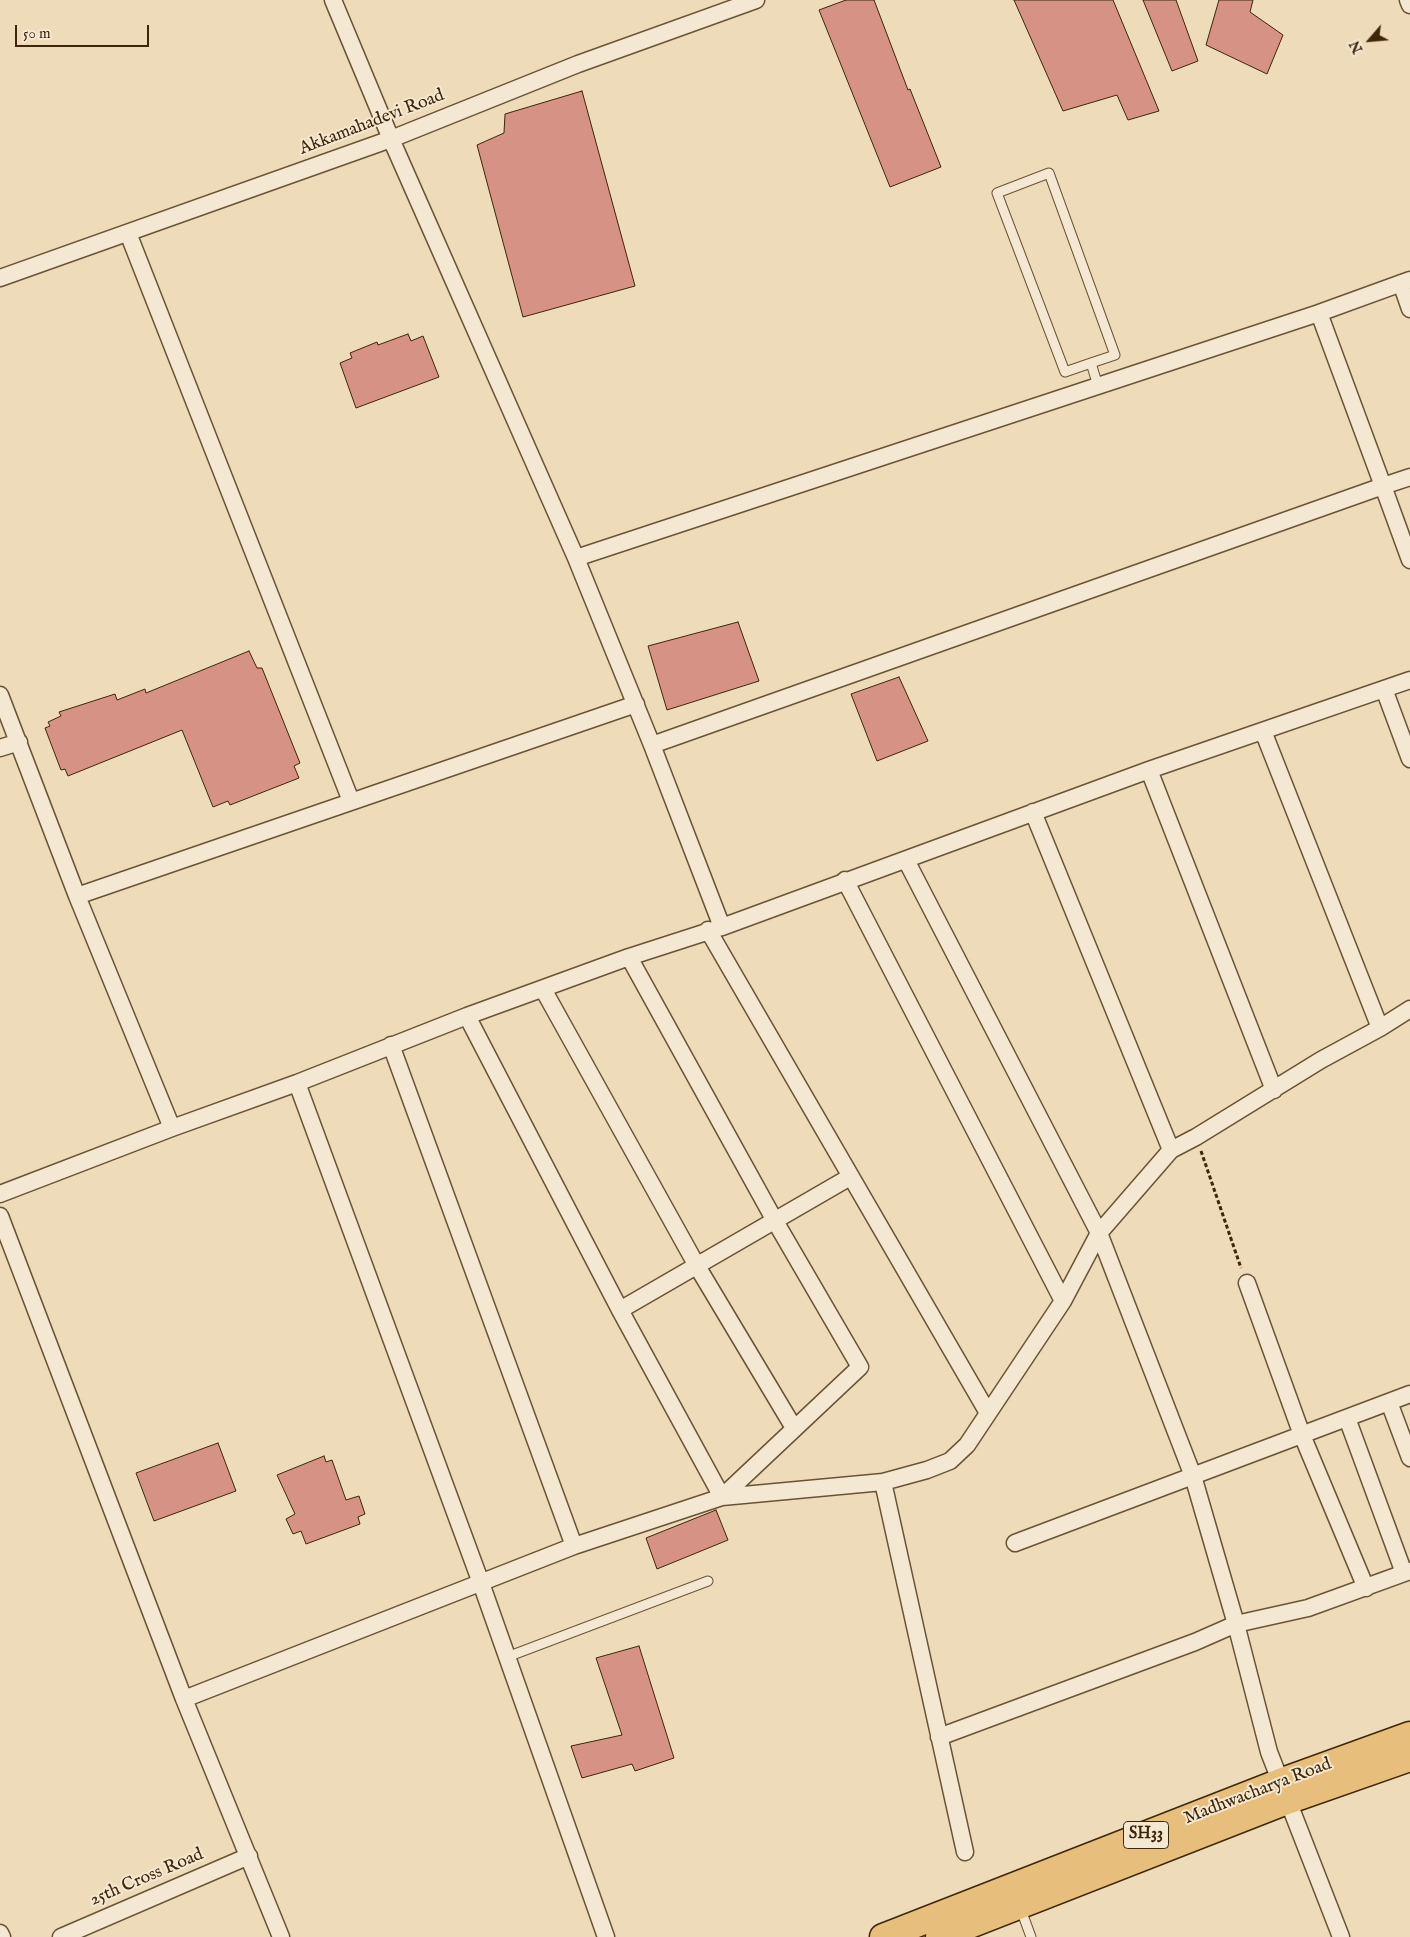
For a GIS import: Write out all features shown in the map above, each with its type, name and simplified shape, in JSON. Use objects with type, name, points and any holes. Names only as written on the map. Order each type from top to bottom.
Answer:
[{"type":"main road","name":"Madhwacharya Road","points":[[883,1937],[1016,1896],[1284,1791],[1410,1735]]},
{"type":"main road","name":"Madhwacharya Road","points":[[1284,1791],[1410,1758]]},
{"type":"main road","name":"Madhwacharya Road","points":[[939,1937],[1016,1896]]},
{"type":"street","points":[[333,0],[576,558],[652,745],[715,928],[850,1178],[988,1413]]},
{"type":"street","name":"Akkamahadevi Road","points":[[0,278],[392,139],[578,64],[756,0]]},
{"type":"street","points":[[1408,0],[1410,5]]},
{"type":"street","points":[[128,233],[351,801]]},
{"type":"street","points":[[576,558],[1319,313],[1405,282],[1410,309]]},
{"type":"street","points":[[1319,313],[1410,560]]},
{"type":"street","points":[[652,745],[1410,477]]},
{"type":"street","points":[[0,1194],[172,1128],[297,1083],[467,1016],[906,860],[1149,770],[1410,680]]},
{"type":"street","points":[[1384,689],[1410,758]]},
{"type":"street","points":[[0,695],[77,896],[172,1128]]},
{"type":"street","points":[[77,896],[636,704]]},
{"type":"street","points":[[1263,731],[1380,1028]]},
{"type":"street","points":[[0,748],[19,742]]},
{"type":"street","points":[[1149,770],[1274,1090]]},
{"type":"street","points":[[1034,812],[1171,1150]]},
{"type":"street","points":[[906,860],[1099,1232],[1193,1476],[1236,1624],[1269,1752],[1341,1937]]},
{"type":"street","points":[[846,880],[1062,1300]]},
{"type":"street","points":[[629,957],[775,1221],[860,1367],[722,1497]]},
{"type":"street","points":[[542,989],[697,1266],[794,1428]]},
{"type":"street","points":[[184,1699],[574,1546],[722,1497],[883,1482],[927,1470],[950,1461],[967,1444],[1062,1300],[1099,1232],[1171,1150],[1196,1137],[1321,1060],[1380,1028],[1410,1009]]},
{"type":"street","points":[[467,1016],[620,1310],[722,1497]]},
{"type":"street","points":[[391,1045],[574,1546]]},
{"type":"street","points":[[297,1083],[481,1583],[606,1937]]},
{"type":"street","points":[[620,1310],[850,1178]]},
{"type":"street","points":[[0,1216],[184,1699],[281,1937]]},
{"type":"street","points":[[1246,1283],[1302,1435],[1366,1588]]},
{"type":"street","points":[[1015,1543],[1410,1394]]},
{"type":"street","points":[[1389,1402],[1410,1458]]},
{"type":"street","points":[[939,1736],[1195,1642],[1236,1624],[1308,1608],[1407,1572],[1347,1418]]},
{"type":"street","points":[[883,1482],[965,1852]]},
{"type":"street","name":"25th Cross Road","points":[[62,1937],[249,1856]]},
{"type":"lane","points":[[1049,174],[1115,355],[1091,363],[1065,372],[997,193],[1049,174]]},
{"type":"lane","points":[[1091,363],[1098,386]]},
{"type":"lane","points":[[507,1657],[708,1581]]},
{"type":"lane","points":[[1016,1896],[1031,1937]]},
{"type":"path","points":[[1196,1137],[1246,1283]]},
{"type":"building","points":[[846,0],[874,0],[908,90],[910,89],[941,167],[890,187],[819,10]]},
{"type":"building","points":[[1014,0],[1113,0],[1159,111],[1128,120],[1117,95],[1063,111]]},
{"type":"building","points":[[1143,0],[1176,0],[1198,61],[1172,71]]},
{"type":"building","points":[[1219,0],[1253,0],[1250,12],[1283,35],[1267,74],[1206,45]]},
{"type":"building","points":[[582,91],[635,286],[523,317],[477,145],[504,133],[505,114]]},
{"type":"building","points":[[408,334],[411,341],[423,336],[439,377],[356,408],[340,363],[352,358],[350,353],[377,342],[378,345]]},
{"type":"building","points":[[738,622],[759,681],[667,710],[648,646]]},
{"type":"building","points":[[249,651],[257,668],[262,668],[300,763],[294,766],[299,778],[230,805],[228,801],[213,807],[182,730],[68,776],[65,769],[61,770],[45,728],[50,726],[48,722],[61,716],[59,712],[115,694],[117,700],[145,689],[146,693]]},
{"type":"building","points":[[899,677],[928,741],[877,761],[851,694]]},
{"type":"building","points":[[218,1443],[236,1491],[154,1521],[136,1473]]},
{"type":"building","points":[[324,1456],[326,1462],[332,1460],[346,1500],[359,1496],[365,1514],[358,1517],[360,1524],[306,1544],[301,1531],[293,1534],[286,1519],[295,1514],[277,1475]]},
{"type":"building","points":[[716,1510],[728,1540],[657,1569],[646,1538]]},
{"type":"building","points":[[639,1646],[674,1758],[635,1771],[632,1764],[582,1778],[571,1746],[622,1735],[596,1658]]}]
